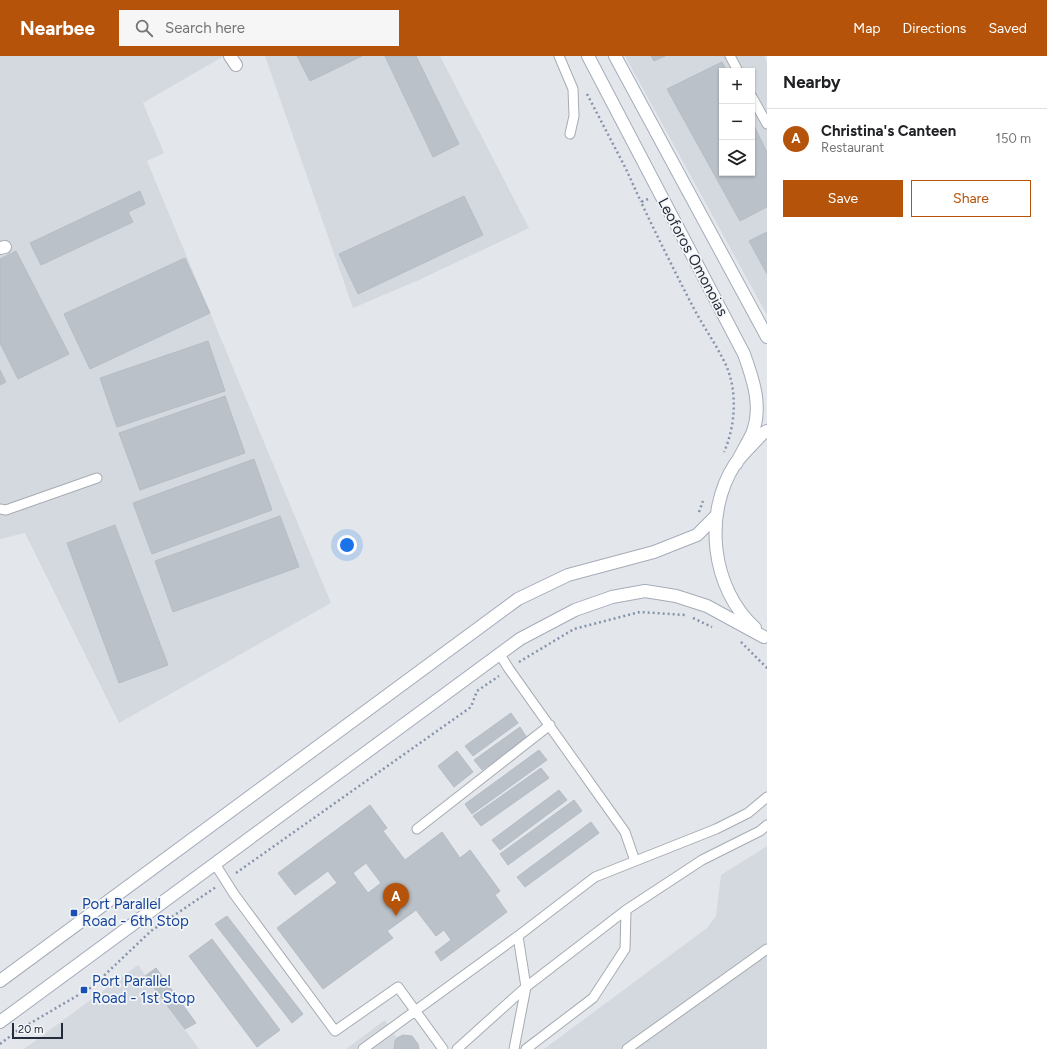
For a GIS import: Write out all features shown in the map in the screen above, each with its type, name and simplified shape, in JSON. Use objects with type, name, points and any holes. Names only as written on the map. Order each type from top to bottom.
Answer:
[{"type":"main road","name":"Leoforos Omonoias","points":[[588,56],[744,354],[752,377],[757,409],[752,433],[736,464]]},
{"type":"main road","name":"Leoforos Omonoias","points":[[615,56],[767,337]]},
{"type":"main road","points":[[766,638],[750,624],[728,592],[716,555],[715,535],[716,516],[723,489],[736,464],[762,434],[767,431]]},
{"type":"main road","points":[[0,981],[518,599],[568,575],[654,552],[697,535],[716,516]]},
{"type":"main road","points":[[0,1022],[520,638],[576,610],[612,597],[645,591],[676,596],[707,606],[766,638]]},
{"type":"lane","points":[[559,56],[573,89],[574,116],[570,134]]},
{"type":"lane","points":[[730,56],[736,68]]},
{"type":"lane","points":[[755,102],[767,124]]},
{"type":"lane","points":[[0,509],[6,510],[97,478]]},
{"type":"lane","points":[[499,653],[626,832],[635,861]]},
{"type":"lane","points":[[417,829],[550,725]]},
{"type":"lane","points":[[363,1049],[518,936],[595,877],[716,829],[748,813],[767,797]]},
{"type":"lane","points":[[457,1049],[526,987],[626,910],[702,860],[760,831],[767,825]]},
{"type":"lane","points":[[215,864],[234,894],[335,1031],[398,987],[443,1049]]},
{"type":"lane","points":[[526,1049],[593,998],[625,949],[626,910]]},
{"type":"lane","points":[[514,1049],[526,987],[518,936]]},
{"type":"lane","points":[[628,1049],[767,949]]},
{"type":"path","points":[[586,91],[626,169],[692,305],[725,362],[733,388],[733,413],[729,441],[723,454]]},
{"type":"path","points":[[641,202],[660,194]]},
{"type":"path","points":[[699,513],[704,500]]},
{"type":"path","points":[[0,1044],[17,1031],[92,987],[151,931],[226,880],[471,707],[477,691],[509,669],[574,629],[640,612],[687,616],[713,628]]},
{"type":"path","points":[[738,639],[767,668]]},
{"type":"shaded area","points":[[0,56],[224,56],[143,103],[164,153],[147,161],[331,603],[119,723],[25,533],[0,539]]},
{"type":"shaded area","points":[[265,56],[440,56],[529,228],[421,279],[353,308]]},
{"type":"shaded area","points":[[625,56],[764,56],[767,62],[767,315]]},
{"type":"shaded area","points":[[767,846],[767,1049],[544,1049],[707,928],[716,916],[721,875]]},
{"type":"shaded area","points":[[138,965],[199,1049],[24,1049]]},
{"type":"shaded area","points":[[385,1020],[397,1038],[403,1035],[412,1036],[418,1044],[419,1049],[346,1049]]},
{"type":"building","points":[[297,56],[362,56],[310,81]]},
{"type":"building","points":[[385,56],[416,56],[459,144],[433,157]]},
{"type":"building","points":[[651,56],[665,56],[654,61]]},
{"type":"building","points":[[722,62],[725,68],[719,68],[719,176],[755,176],[755,128],[767,152],[767,207],[740,221],[667,89]]},
{"type":"building","points":[[140,191],[145,204],[128,212],[133,222],[41,265],[30,243]]},
{"type":"building","points":[[464,196],[483,235],[358,294],[339,254]]},
{"type":"building","points":[[767,232],[767,274],[749,241]]},
{"type":"building","points":[[16,251],[69,354],[18,379],[0,343],[0,259]]},
{"type":"building","points":[[185,258],[210,313],[90,369],[64,314]]},
{"type":"building","points":[[208,341],[225,391],[117,427],[100,378]]},
{"type":"building","points":[[0,370],[6,382],[0,385]]},
{"type":"building","points":[[225,396],[245,453],[140,490],[119,433]]},
{"type":"building","points":[[254,459],[272,510],[152,554],[133,503]]},
{"type":"building","points":[[280,516],[299,567],[173,612],[155,561]]},
{"type":"building","points":[[115,525],[168,665],[119,683],[67,543]]},
{"type":"building","points":[[511,713],[518,723],[473,756],[465,746]]},
{"type":"building","points":[[520,727],[527,738],[482,770],[474,760]]},
{"type":"building","points":[[539,750],[547,760],[472,814],[465,804]]},
{"type":"building","points":[[457,751],[473,772],[454,787],[438,766]]},
{"type":"building","points":[[541,768],[549,778],[481,826],[473,816]]},
{"type":"building","points":[[559,790],[567,800],[500,850],[492,840]]},
{"type":"building","points":[[574,800],[582,811],[508,865],[500,854]]},
{"type":"building","points":[[370,805],[387,828],[383,831],[405,860],[442,832],[460,858],[470,850],[500,891],[495,895],[507,912],[441,961],[435,952],[451,940],[444,930],[436,936],[416,910],[387,931],[393,938],[323,989],[277,928],[337,883],[328,871],[295,895],[278,873]],"holes":[[[366,863],[381,883],[368,893],[353,873]]]},
{"type":"building","points":[[591,822],[599,833],[525,887],[517,877]]},
{"type":"building","points":[[227,916],[303,1014],[292,1023],[215,924]]},
{"type":"building","points":[[212,939],[280,1030],[257,1047],[189,956]]},
{"type":"building","points":[[156,968],[196,1023],[185,1029],[145,976]]},
{"type":"building","points":[[403,1035],[412,1036],[418,1044],[419,1049],[394,1049],[395,1041]]},
{"type":"place","name":"Port Parallel Road - 6th Stop","points":[[74,913]]},
{"type":"place","name":"Christina's Canteen","points":[[396,916]]},
{"type":"place","name":"Port Parallel Road - 1st Stop","points":[[84,990]]}]
